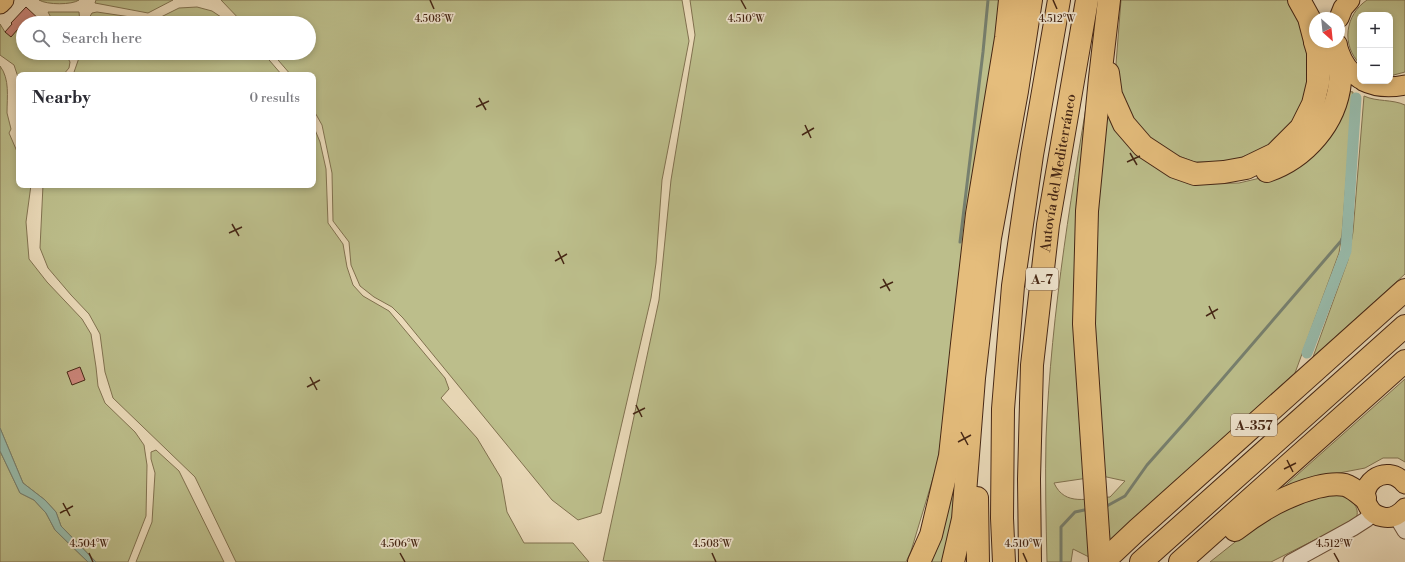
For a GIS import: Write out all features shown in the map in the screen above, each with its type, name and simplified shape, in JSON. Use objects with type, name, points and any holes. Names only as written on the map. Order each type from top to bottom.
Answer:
[{"type":"highway","points":[[919,562],[931,535],[950,456],[977,214],[1006,38],[1010,0]]},
{"type":"highway","points":[[953,562],[964,518],[974,378],[990,238],[1032,0]]},
{"type":"highway","name":"Autovía del Mediterráneo","points":[[1004,562],[1002,518],[1003,409],[1014,286],[1032,155],[1059,0]]},
{"type":"highway","name":"Autovía del Mediterráneo","points":[[1030,562],[1029,479],[1032,365],[1048,225],[1087,0]]},
{"type":"highway","points":[[1102,562],[1084,324],[1087,211],[1109,0]]},
{"type":"highway","points":[[1113,0],[1108,72],[1111,95],[1124,124],[1143,146],[1175,167],[1195,174],[1218,179],[1247,177],[1278,167],[1304,150],[1323,130],[1334,108],[1340,82],[1337,48]]},
{"type":"highway","points":[[1299,0],[1309,18]]},
{"type":"highway","points":[[1195,174],[1224,172],[1246,168],[1275,154],[1301,128],[1313,104],[1318,82],[1317,48]]},
{"type":"highway","name":"A-357","points":[[1102,562],[1405,290]]},
{"type":"highway","name":"A-357","points":[[1141,562],[1405,326]]},
{"type":"highway","points":[[978,562],[977,513],[978,415],[981,369],[980,329]]},
{"type":"highway","points":[[1180,562],[1405,362]]},
{"type":"highway","points":[[1196,562],[1251,517],[1274,503],[1298,492],[1328,485],[1345,485],[1368,504]]},
{"type":"main road","points":[[0,4],[4,0]]},
{"type":"main road","points":[[1332,0],[1336,12]]},
{"type":"main road","points":[[1341,12],[1350,0]]},
{"type":"main road","points":[[1338,48],[1343,63],[1352,74],[1357,77]]},
{"type":"main road","points":[[1371,84],[1399,89]]},
{"type":"main road","points":[[1402,518],[1390,518],[1376,515],[1368,504],[1366,491],[1374,478],[1381,475],[1388,474],[1396,476],[1404,481]]},
{"type":"street","points":[[1291,562],[1367,519],[1368,504]]},
{"type":"green space","points":[[39,0],[79,0],[71,3],[59,4]]},
{"type":"green space","points":[[96,0],[173,0],[148,13],[95,3]]},
{"type":"green space","points":[[221,0],[682,0],[689,41],[662,180],[656,263],[651,298],[601,513],[578,520],[552,500],[403,318],[392,307],[374,297],[360,286],[351,265],[349,242],[333,221],[332,173],[322,125],[316,114],[316,72],[288,72],[278,60],[316,60],[316,16],[236,16]]},
{"type":"green space","points":[[690,0],[1001,0],[945,416],[937,465],[911,551],[906,562],[603,561],[659,300],[671,180],[695,35]]},
{"type":"green space","points":[[1121,0],[1288,0],[1293,8],[1302,31],[1311,64],[1308,95],[1294,122],[1274,143],[1254,153],[1228,162],[1194,162],[1161,149],[1132,122],[1119,93],[1116,64]]},
{"type":"green space","points":[[1367,0],[1405,0],[1405,72],[1393,75],[1393,12],[1357,12],[1357,60],[1354,56],[1350,48],[1348,30],[1354,14]]},
{"type":"green space","points":[[197,7],[212,11],[220,16],[163,16],[179,8]]},
{"type":"green space","points":[[48,12],[79,12],[79,16],[50,16]]},
{"type":"green space","points":[[97,12],[124,16],[90,16],[92,13]]},
{"type":"green space","points":[[0,24],[5,32],[16,29],[16,60],[69,60],[70,62],[69,68],[66,72],[16,72],[14,65],[0,55]]},
{"type":"green space","points":[[78,60],[269,60],[279,72],[74,72]]},
{"type":"green space","points":[[1094,60],[1088,478],[1054,483],[1059,491],[1064,495],[1078,499],[1110,497],[1125,481],[1102,476],[1093,322],[1096,219],[1107,107],[1203,184],[1239,183],[1273,175],[1347,91],[1353,92],[1342,234],[1339,253],[1295,373],[1091,558],[1073,549],[1071,562],[1047,562],[1046,438],[1053,343],[1064,248]]},
{"type":"green space","points":[[0,66],[7,82],[7,113],[11,129],[9,133],[16,149],[16,188],[31,188],[26,222],[29,259],[47,282],[82,319],[91,334],[98,386],[105,403],[135,432],[144,445],[147,465],[146,516],[128,562],[96,562],[61,526],[56,512],[45,500],[23,483],[0,428]]},
{"type":"green space","points":[[1364,96],[1405,105],[1405,274],[1313,357],[1348,260],[1353,232]]},
{"type":"green space","points":[[316,132],[320,142],[326,169],[328,223],[343,244],[347,267],[353,285],[363,296],[389,311],[445,378],[449,389],[441,398],[477,438],[501,478],[507,512],[524,543],[573,543],[589,562],[236,562],[195,477],[113,398],[105,372],[100,334],[89,314],[48,268],[40,248],[43,188],[316,188]]},
{"type":"green space","points":[[1405,379],[1405,462],[1398,458],[1383,458],[1365,468],[1308,479],[1270,499]]},
{"type":"green space","points":[[156,450],[179,471],[224,562],[136,562],[152,522],[155,473],[151,459],[151,452]]},
{"type":"green space","points":[[0,451],[20,493],[34,500],[46,513],[55,530],[88,562],[0,562]]},
{"type":"green space","points":[[953,474],[959,494],[944,562],[928,562]]},
{"type":"green space","points":[[1341,493],[1354,503],[1357,510],[1356,519],[1271,562],[1210,562],[1259,523],[1307,500]]},
{"type":"shaded area","points":[[0,428],[23,483],[45,500],[56,512],[61,526],[96,562],[88,562],[55,530],[46,513],[34,500],[20,493],[0,451]]},
{"type":"building","points":[[26,7],[36,16],[18,16]]},
{"type":"building","points":[[16,18],[16,31],[11,37],[5,32],[12,24],[11,23]]},
{"type":"building","points":[[80,367],[85,380],[72,385],[67,372]]},
{"type":"waterway","points":[[960,242],[988,0]]},
{"type":"waterway","points":[[1307,353],[1346,251],[1356,98]]},
{"type":"waterway","points":[[1105,507],[1125,496],[1147,465],[1341,241],[1347,228]]},
{"type":"waterway","points":[[1061,562],[1061,527],[1075,512],[1089,509]]}]
